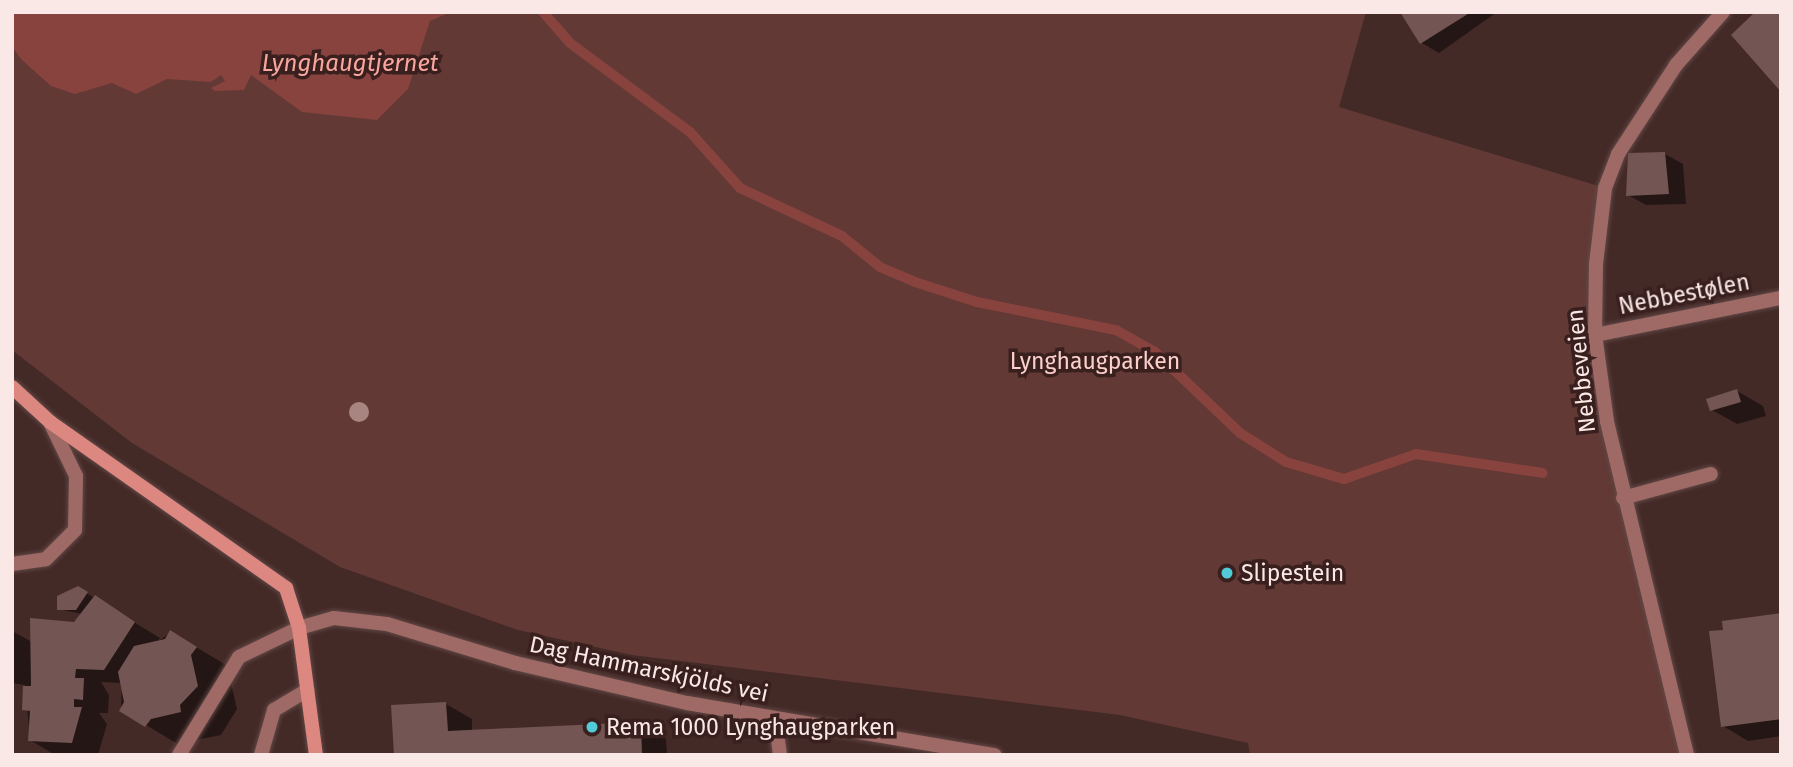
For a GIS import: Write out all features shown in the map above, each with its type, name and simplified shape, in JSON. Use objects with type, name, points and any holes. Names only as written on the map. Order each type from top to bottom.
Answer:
[{"type":"main road","points":[[12,387],[50,422],[286,588],[299,628],[316,755]]},
{"type":"street","name":"Nebbeveien","points":[[1687,755],[1623,498],[1595,335],[1605,188],[1618,154],[1676,65],[1723,12]]},
{"type":"street","name":"Nebbestølen","points":[[1595,335],[1781,298]]},
{"type":"street","points":[[12,564],[46,558],[75,530],[76,476],[50,422]]},
{"type":"street","points":[[1623,498],[1711,474]]},
{"type":"street","name":"Dag Hammarskjölds vei","points":[[179,755],[239,657],[299,628],[334,618],[387,624],[581,680],[936,750],[995,755]]},
{"type":"street","points":[[261,755],[274,710],[307,690]]},
{"type":"street","points":[[775,719],[780,755]]},
{"type":"green space","name":"Lynghaugparken","points":[[12,12],[1366,12],[1339,107],[1605,188],[1595,335],[1687,755],[1250,755],[1248,743],[1120,715],[632,655],[518,630],[340,567],[132,443],[12,350]]},
{"type":"water","name":"Lynghaugtjernet","points":[[12,12],[451,12],[430,21],[408,89],[377,120],[302,112],[251,75],[244,90],[215,91],[211,88],[225,81],[221,75],[211,82],[167,79],[136,94],[112,83],[75,94],[51,86],[22,60],[12,47]]},
{"type":"building","points":[[1400,12],[1471,12],[1420,44]]},
{"type":"building","points":[[1755,12],[1781,12],[1781,92],[1731,35]]},
{"type":"building","points":[[1665,152],[1669,194],[1626,196],[1628,153]]},
{"type":"building","points":[[1737,389],[1741,402],[1710,411],[1706,399]]},
{"type":"building","points":[[78,586],[88,592],[76,610],[57,610],[57,596]]},
{"type":"building","points":[[95,595],[135,622],[104,670],[76,669],[75,678],[84,678],[83,700],[74,699],[74,707],[82,707],[72,743],[28,741],[30,711],[22,710],[23,686],[31,686],[30,618],[74,622]]},
{"type":"building","points":[[1781,613],[1781,719],[1721,727],[1709,631],[1723,630],[1722,621]]},
{"type":"building","points":[[170,630],[197,647],[191,655],[198,686],[180,705],[181,712],[151,719],[145,727],[119,711],[124,702],[118,672],[134,646],[165,639]]},
{"type":"building","name":"Rema 1000 Lynghaugparken","points":[[446,702],[448,731],[641,722],[642,755],[394,755],[391,705]]},
{"type":"waterway","points":[[543,12],[570,43],[690,132],[740,188],[842,236],[880,267],[915,282],[977,302],[1116,330],[1155,352],[1240,433],[1286,462],[1344,479],[1416,454],[1543,473]]},
{"type":"place","name":"Slipestein","points":[[1227,573]]},
{"type":"place","name":"Rema 1000 Lynghaugparken","points":[[592,727]]}]
